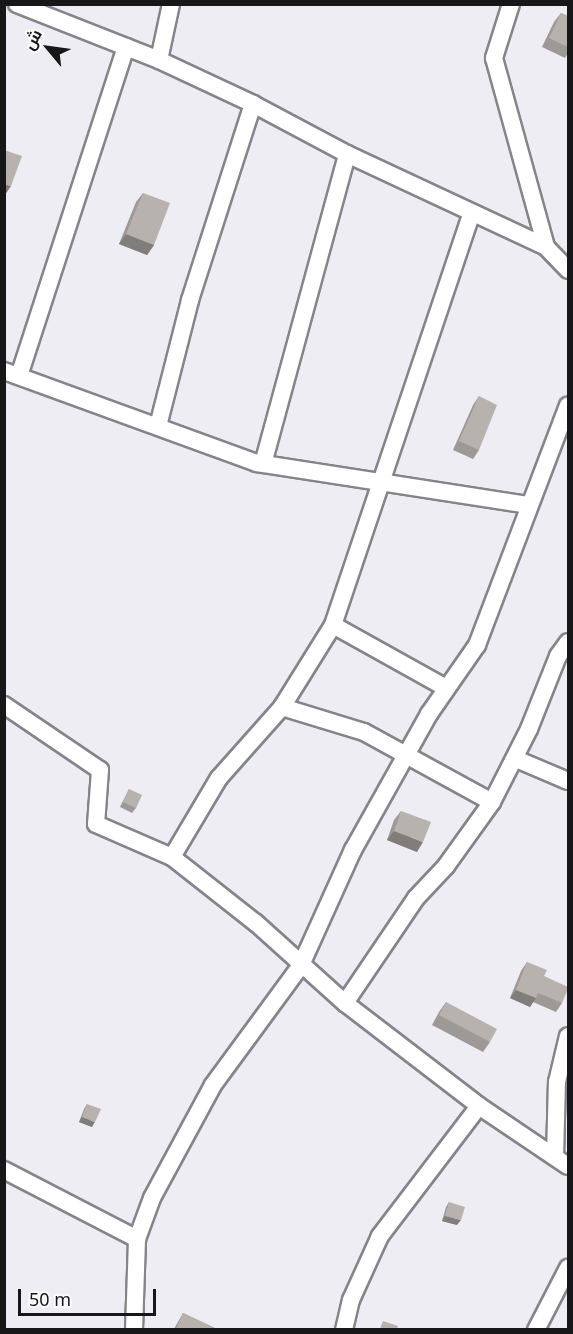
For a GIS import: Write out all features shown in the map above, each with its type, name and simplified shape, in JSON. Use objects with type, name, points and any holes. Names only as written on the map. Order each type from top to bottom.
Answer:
[{"type":"street","points":[[17,4],[159,60],[253,104],[347,154],[471,214],[546,247],[568,270]]},
{"type":"street","points":[[159,60],[171,4]]},
{"type":"street","points":[[511,4],[494,58],[546,247]]},
{"type":"street","points":[[126,47],[12,373],[263,464],[379,480],[528,505]]},
{"type":"street","points":[[158,426],[190,300],[253,104]]},
{"type":"street","points":[[263,464],[347,154]]},
{"type":"street","points":[[172,857],[219,778],[282,707],[333,625],[379,480],[471,214]]},
{"type":"street","points":[[134,1329],[137,1239],[152,1198],[213,1085],[301,965],[353,850],[446,688],[485,629],[528,505],[568,406]]},
{"type":"street","points":[[333,625],[446,688]]},
{"type":"street","points":[[345,1003],[416,898],[446,866],[492,802],[516,759],[558,656],[568,642]]},
{"type":"street","points":[[4,705],[100,770],[96,824],[172,857],[256,923],[345,1003],[479,1106],[562,1162]]},
{"type":"street","points":[[282,707],[364,732],[492,802]]},
{"type":"street","points":[[516,759],[568,781]]},
{"type":"street","points":[[562,1162],[557,1082],[568,1036]]},
{"type":"street","points":[[344,1329],[351,1300],[380,1236],[479,1106]]},
{"type":"street","points":[[4,1170],[137,1239]]},
{"type":"street","points":[[536,1329],[568,1268]]},
{"type":"building","points":[[561,13],[568,16],[568,47],[549,38]]},
{"type":"building","points":[[4,150],[22,156],[11,186],[4,184]]},
{"type":"building","points":[[143,193],[170,203],[154,245],[126,234]]},
{"type":"building","points":[[479,396],[497,405],[479,450],[459,441]]},
{"type":"building","points":[[129,789],[142,795],[136,808],[123,802]]},
{"type":"building","points":[[401,811],[431,822],[423,842],[394,831]]},
{"type":"building","points":[[527,962],[547,970],[544,976],[568,987],[562,1003],[538,993],[536,998],[516,990]]},
{"type":"building","points":[[446,1002],[497,1029],[490,1042],[439,1015]]},
{"type":"building","points":[[87,1104],[101,1109],[95,1122],[82,1117]]},
{"type":"building","points":[[449,1202],[465,1207],[461,1220],[445,1216]]},
{"type":"building","points":[[183,1313],[217,1329],[176,1329]]},
{"type":"building","points":[[383,1321],[398,1326],[397,1329],[380,1329]]}]
